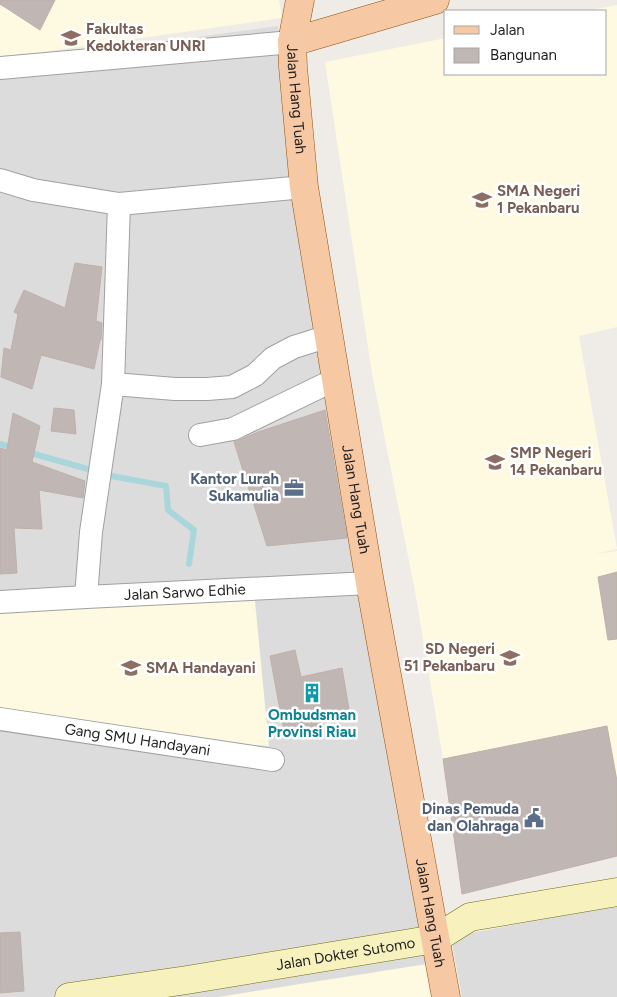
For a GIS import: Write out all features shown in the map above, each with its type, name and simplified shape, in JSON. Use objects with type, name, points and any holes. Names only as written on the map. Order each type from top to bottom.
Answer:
[{"type":"main road","name":"Jalan Hang Tuah","points":[[300,0],[292,42],[304,187],[370,584],[446,997]]},
{"type":"main road","points":[[292,42],[436,0]]},
{"type":"main road","name":"Jalan Dokter Sutomo","points":[[70,997],[197,978],[435,938],[470,918],[617,892]]},
{"type":"street","points":[[0,68],[292,42]]},
{"type":"street","points":[[0,180],[33,190],[119,204],[304,187]]},
{"type":"street","points":[[86,597],[91,532],[113,384],[119,204]]},
{"type":"street","points":[[113,384],[175,389],[232,387],[254,375],[273,358],[294,347],[329,336]]},
{"type":"street","points":[[200,435],[233,429],[336,379]]},
{"type":"street","name":"Jalan Sarwo Edhie","points":[[0,602],[370,584]]},
{"type":"street","name":"Gang SMU Handayani","points":[[0,719],[274,760]]},
{"type":"shaded area","name":"Fakultas Kedokteran UNRI","points":[[0,0],[279,0],[282,18],[0,58]]},
{"type":"shaded area","points":[[617,5],[617,327],[579,336],[617,549],[595,554],[617,551],[617,781],[607,726],[443,759],[415,591],[372,374],[325,62],[444,38],[444,75],[607,75],[607,10],[590,10]]},
{"type":"shaded area","points":[[278,26],[282,79],[327,380],[352,564],[434,997],[0,997],[0,64]]},
{"type":"shaded area","name":"SMA Handayani","points":[[254,591],[269,746],[0,730],[0,606]]},
{"type":"shaded area","points":[[617,905],[617,997],[462,997],[451,937]]},
{"type":"shaded area","points":[[427,964],[434,997],[218,997]]},
{"type":"building","points":[[0,0],[55,0],[40,30],[0,4]]},
{"type":"building","points":[[75,263],[102,267],[96,321],[102,323],[101,340],[94,369],[41,355],[32,389],[1,377],[4,348],[11,350],[18,314],[14,312],[24,290],[65,308]]},
{"type":"building","points":[[54,408],[74,410],[76,434],[51,431]]},
{"type":"building","name":"Kantor Lurah Sukamulia","points":[[325,410],[347,538],[267,546],[234,442]]},
{"type":"building","points":[[13,413],[40,426],[32,462],[85,481],[83,498],[39,490],[42,529],[14,528],[17,573],[0,574],[0,448],[7,450]]},
{"type":"building","points":[[617,572],[617,639],[608,640],[598,577]]},
{"type":"building","name":"Ombudsman Provinsi Riau","points":[[295,650],[301,677],[342,668],[349,709],[319,718],[322,732],[285,737],[270,656]]},
{"type":"building","name":"Dinas Pemuda dan Olahraga","points":[[607,726],[617,781],[617,856],[462,894],[443,759]]},
{"type":"building","points":[[20,932],[24,991],[0,993],[0,933]]},
{"type":"waterway","points":[[0,444],[15,448]]},
{"type":"waterway","points":[[27,452],[95,471]]},
{"type":"waterway","points":[[106,475],[166,486],[168,510],[194,530],[189,564]]},
{"type":"place","name":"Fakultas Kedokteran UNRI","points":[[71,38]]},
{"type":"place","name":"SMA Negeri 1 Pekanbaru","points":[[482,200]]},
{"type":"place","name":"SMP Negeri 14 Pekanbaru","points":[[495,462]]},
{"type":"place","name":"Kantor Lurah Sukamulia","points":[[294,488]]},
{"type":"place","name":"SD Negeri 51 Pekanbaru","points":[[510,658]]},
{"type":"place","name":"SMA Handayani","points":[[131,668]]},
{"type":"place","name":"Ombudsman Provinsi Riau","points":[[312,693]]},
{"type":"place","name":"Dinas Pemuda dan Olahraga","points":[[534,818]]}]
